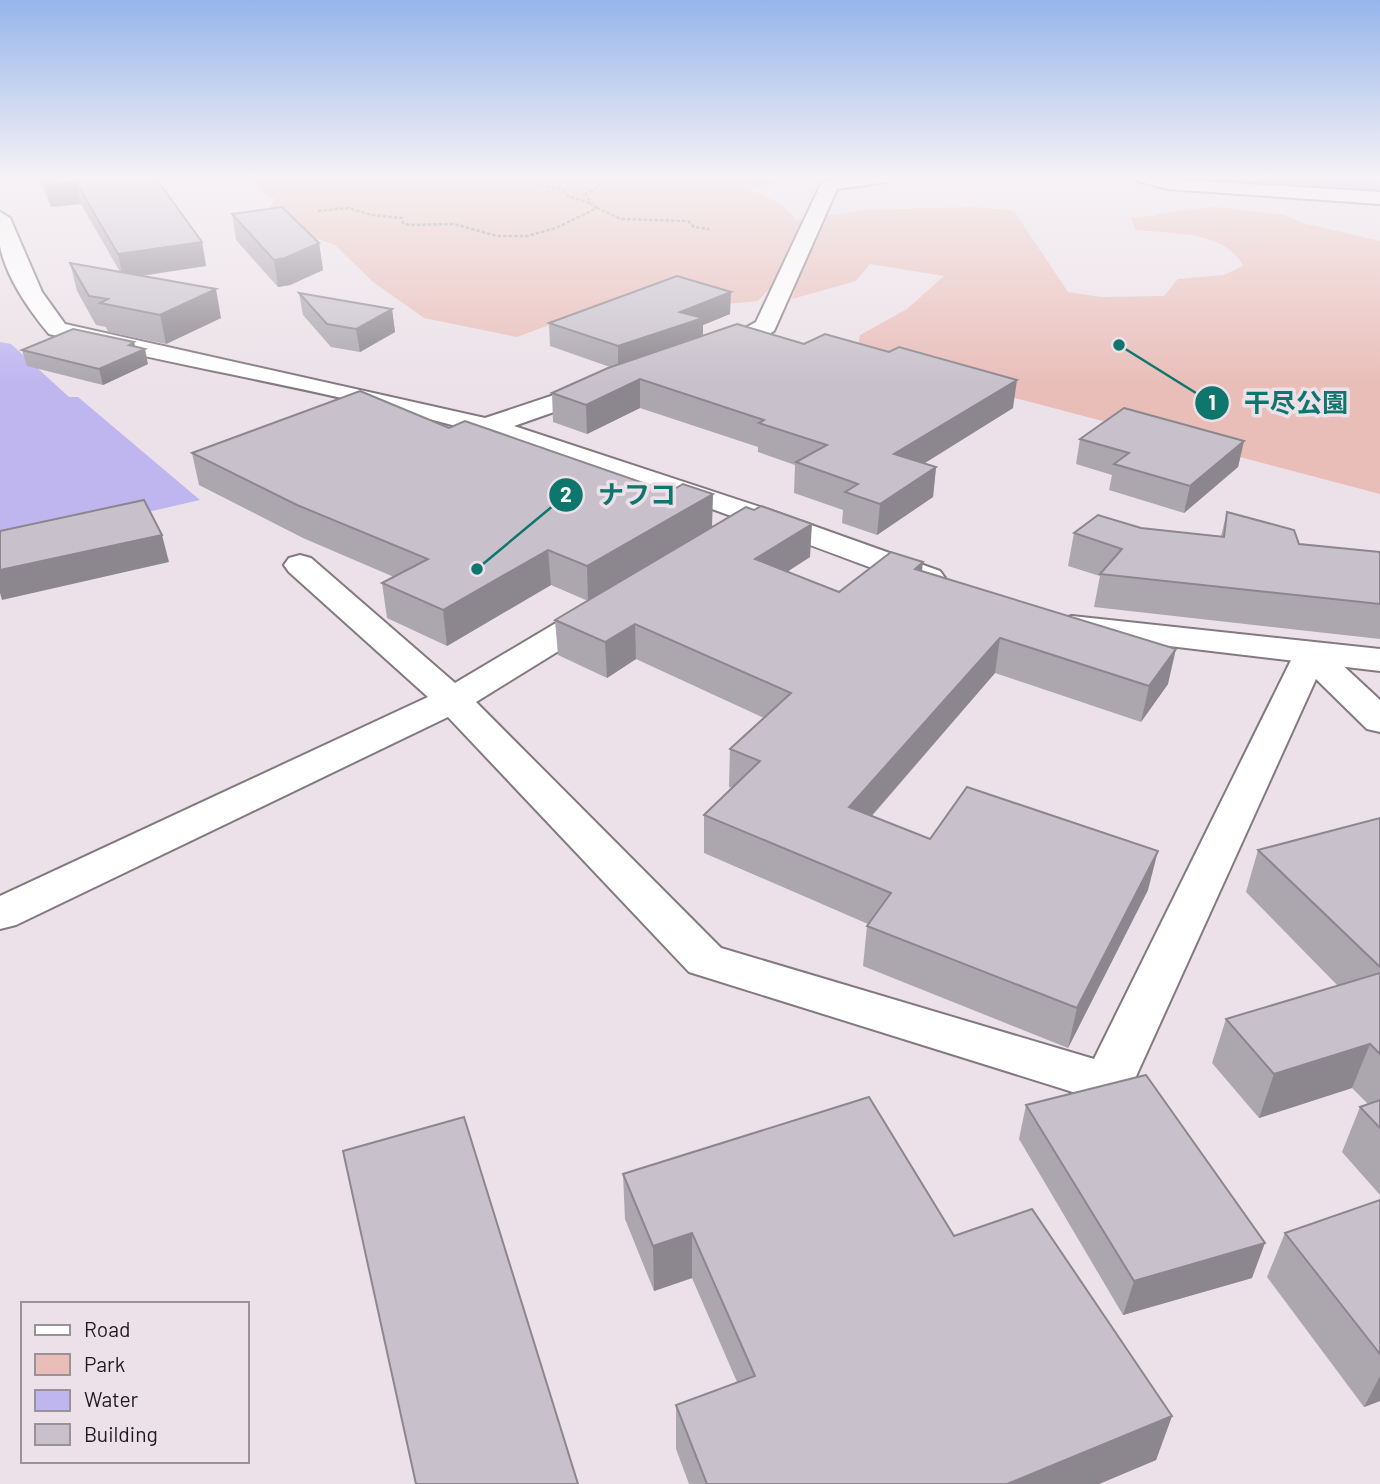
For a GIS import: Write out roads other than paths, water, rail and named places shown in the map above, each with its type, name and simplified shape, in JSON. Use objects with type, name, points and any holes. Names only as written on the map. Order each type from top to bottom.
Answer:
[{"type":"street","points":[[10,246],[44,316],[57,329],[485,426],[758,516],[953,587]]},
{"type":"street","points":[[681,359],[746,337],[766,326],[802,246]]},
{"type":"street","points":[[485,426],[629,377]]},
{"type":"street","points":[[711,544],[758,516]]},
{"type":"street","points":[[300,565],[453,700],[705,960],[1108,1083],[1310,653]]},
{"type":"street","points":[[0,914],[453,700],[629,594]]},
{"type":"street","points":[[1041,617],[1074,627],[1380,660]]},
{"type":"street","points":[[1310,653],[1380,721]]},
{"type":"water","points":[[0,342],[11,344],[69,397],[78,397],[200,500],[0,546]]},
{"type":"place","name":"干尽公園","points":[[1119,345]]},
{"type":"place","name":"ナフコ","points":[[477,569]]}]
